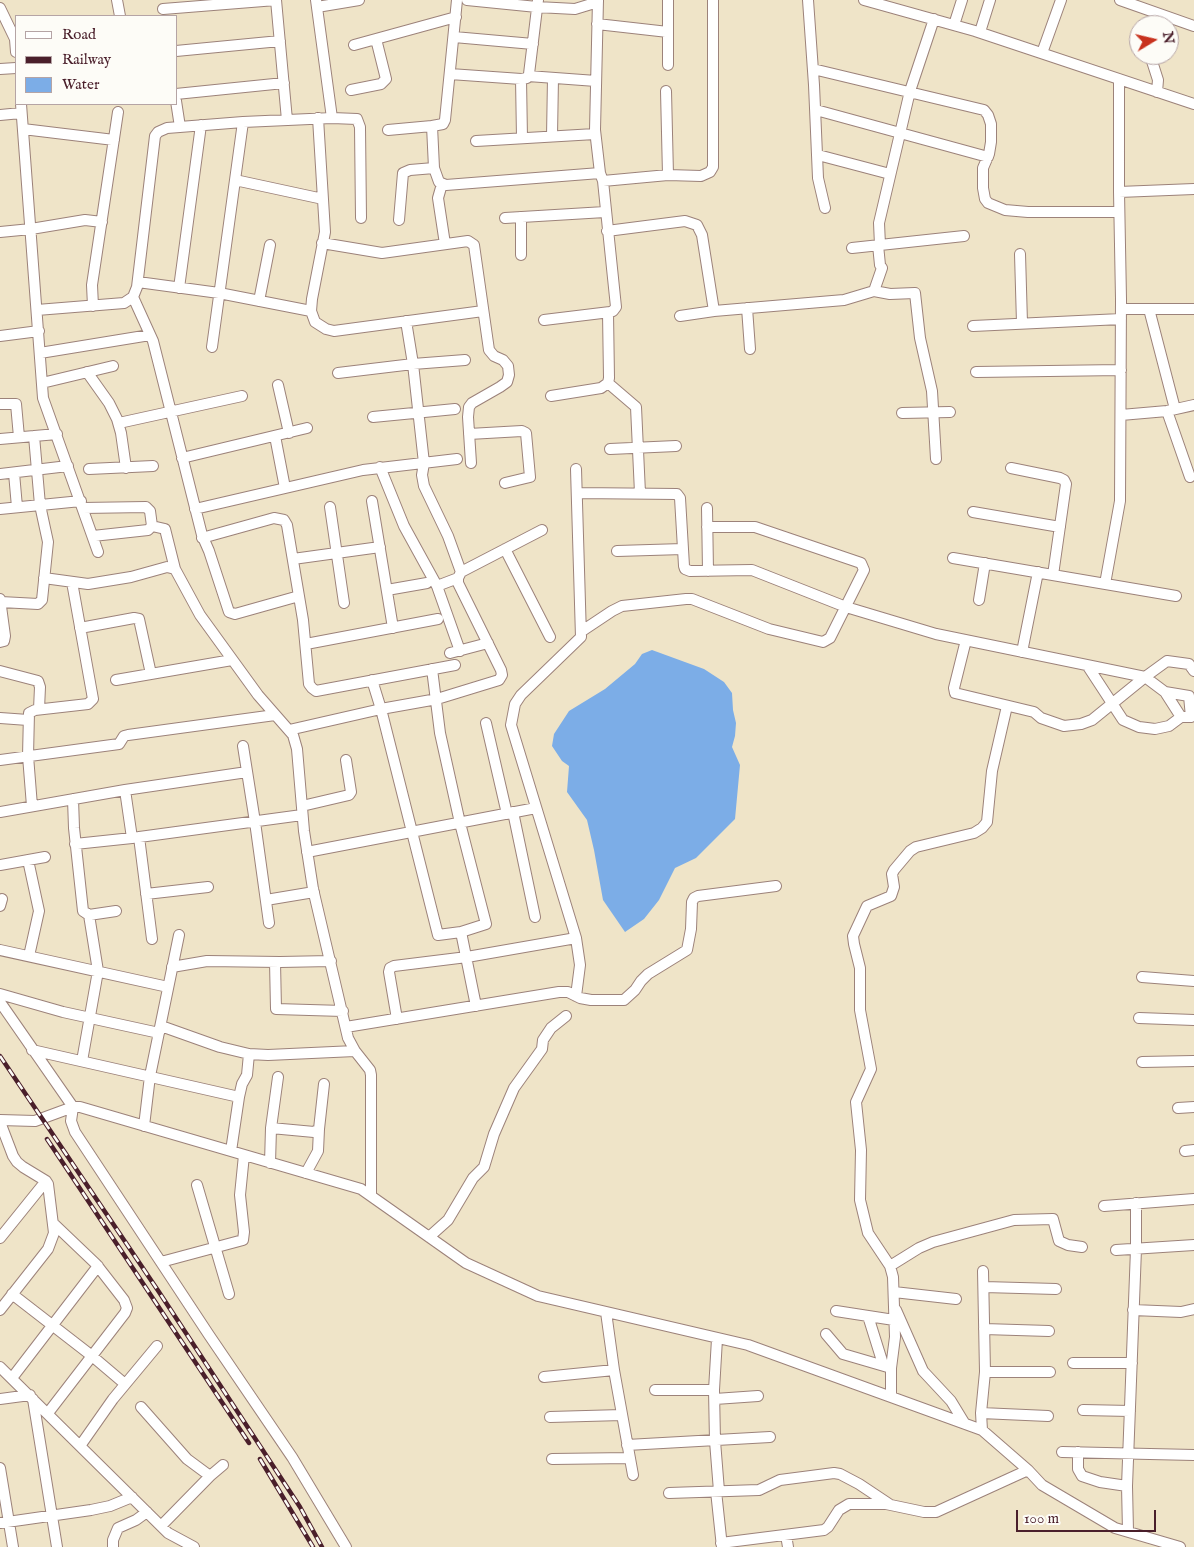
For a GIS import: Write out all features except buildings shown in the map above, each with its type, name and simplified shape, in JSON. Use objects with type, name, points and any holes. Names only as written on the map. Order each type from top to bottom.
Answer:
[{"type":"street","points":[[118,0],[120,15]]},
{"type":"street","points":[[163,8],[276,0],[287,120]]},
{"type":"street","points":[[332,118],[317,4],[359,0]]},
{"type":"street","points":[[388,130],[443,124],[445,120],[457,0]]},
{"type":"street","points":[[467,0],[537,4],[575,9],[598,1],[596,134],[616,303],[614,311],[544,320]]},
{"type":"street","points":[[668,0],[668,65]]},
{"type":"street","points":[[432,126],[434,168],[437,177],[446,186],[602,177],[706,175],[713,167],[713,0]]},
{"type":"street","points":[[808,0],[816,110],[818,178],[825,208]]},
{"type":"street","points":[[864,0],[889,3],[1194,104]]},
{"type":"street","points":[[954,25],[962,0]]},
{"type":"street","points":[[980,32],[990,0]]},
{"type":"street","points":[[1042,53],[1061,0]]},
{"type":"street","points":[[1120,0],[1194,26]]},
{"type":"street","points":[[1156,0],[1157,13]]},
{"type":"street","points":[[522,138],[524,78],[533,44],[537,4]]},
{"type":"street","points":[[0,8],[15,39]]},
{"type":"street","points":[[354,45],[456,17]]},
{"type":"street","points":[[874,290],[882,268],[880,265],[878,223],[910,91],[934,19]]},
{"type":"street","points":[[597,24],[668,32]]},
{"type":"street","points":[[454,37],[533,44]]},
{"type":"street","points":[[351,90],[381,84],[386,79],[376,39]]},
{"type":"street","points":[[178,51],[280,41]]},
{"type":"street","points":[[1153,65],[1158,80],[1157,92]]},
{"type":"street","points":[[0,69],[15,68]]},
{"type":"street","points":[[813,69],[984,110],[988,114],[991,124],[991,142],[988,157],[983,168],[983,188],[985,199],[988,203],[1005,210],[1028,212],[1119,212]]},
{"type":"street","points":[[450,74],[596,81]]},
{"type":"street","points":[[552,136],[553,78]]},
{"type":"street","points":[[1105,584],[1119,510],[1121,314],[1119,79]]},
{"type":"street","points":[[178,94],[284,83]]},
{"type":"street","points":[[666,91],[668,175]]},
{"type":"street","points":[[177,105],[180,127]]},
{"type":"street","points":[[0,114],[21,108],[43,398],[98,552]]},
{"type":"street","points":[[816,110],[988,157]]},
{"type":"street","points":[[93,306],[92,285],[118,112]]},
{"type":"street","points":[[37,310],[124,303],[132,298],[138,282],[156,136],[162,130],[243,122],[352,117],[357,119],[359,122],[361,218]]},
{"type":"street","points":[[318,118],[325,232],[311,311],[313,318],[319,326],[334,331],[483,311]]},
{"type":"street","points":[[212,347],[243,122]]},
{"type":"street","points":[[179,288],[201,125]]},
{"type":"street","points":[[23,129],[114,140]]},
{"type":"street","points":[[476,141],[596,134]]},
{"type":"street","points":[[818,155],[890,174]]},
{"type":"street","points":[[399,220],[403,174],[410,170],[434,168]]},
{"type":"street","points":[[235,180],[323,198]]},
{"type":"street","points":[[442,184],[438,198],[445,244]]},
{"type":"street","points":[[1119,192],[1194,189]]},
{"type":"street","points":[[504,218],[605,212]]},
{"type":"street","points":[[520,217],[521,255]]},
{"type":"street","points":[[0,232],[85,220],[102,222]]},
{"type":"street","points":[[607,231],[685,221],[697,225],[702,235],[714,311]]},
{"type":"street","points":[[852,248],[964,236]]},
{"type":"street","points":[[322,243],[382,253],[468,241],[474,245],[489,350],[508,366],[509,375],[507,382],[472,403],[469,407],[470,463]]},
{"type":"street","points":[[259,301],[270,245]]},
{"type":"street","points":[[1020,254],[1022,324]]},
{"type":"street","points":[[138,282],[219,293],[311,311]]},
{"type":"street","points":[[680,316],[714,311],[844,300],[874,290],[890,294],[915,293],[920,338],[932,391],[936,459]]},
{"type":"street","points":[[132,298],[150,335],[202,538],[209,551],[228,612],[235,614],[299,596]]},
{"type":"street","points":[[747,308],[750,349]]},
{"type":"street","points":[[1149,309],[1171,410],[1190,477]]},
{"type":"street","points":[[974,326],[1022,324],[1121,314],[1149,309],[1194,309]]},
{"type":"street","points":[[551,396],[601,388],[608,383],[608,312]]},
{"type":"street","points":[[289,730],[381,709],[437,699],[500,680],[502,675],[458,583],[459,575],[448,536],[424,486],[422,475],[424,462],[406,321]]},
{"type":"street","points":[[0,336],[39,331]]},
{"type":"street","points":[[40,353],[150,335]]},
{"type":"street","points":[[338,373],[465,360]]},
{"type":"street","points":[[42,383],[113,366]]},
{"type":"street","points":[[976,372],[1121,370]]},
{"type":"street","points":[[87,372],[109,403],[119,423],[126,468]]},
{"type":"street","points":[[608,383],[636,407],[640,493]]},
{"type":"street","points":[[278,385],[288,433]]},
{"type":"street","points":[[119,423],[242,396]]},
{"type":"street","points":[[0,404],[16,404],[19,437]]},
{"type":"street","points":[[1121,415],[1171,410],[1194,405]]},
{"type":"street","points":[[374,418],[455,409]]},
{"type":"street","points":[[902,413],[950,412]]},
{"type":"street","points":[[182,458],[307,428]]},
{"type":"street","points":[[469,434],[522,431],[526,433],[530,477],[505,483]]},
{"type":"street","points":[[0,439],[57,434]]},
{"type":"street","points":[[0,642],[4,641],[5,636],[0,601],[38,604],[42,600],[48,542],[40,505],[34,436]]},
{"type":"street","points":[[275,436],[286,488]]},
{"type":"street","points":[[610,449],[676,446]]},
{"type":"street","points":[[195,509],[363,470],[457,459]]},
{"type":"street","points":[[0,474],[68,466]]},
{"type":"street","points":[[89,469],[153,466]]},
{"type":"street","points":[[380,467],[404,526],[432,584],[455,652],[488,643]]},
{"type":"street","points":[[1011,468],[1064,480],[1066,488],[1053,574]]},
{"type":"street","points":[[576,469],[582,631],[578,641],[521,695],[515,704],[511,725],[513,737],[576,938],[580,965],[576,996]]},
{"type":"street","points":[[14,473],[18,507]]},
{"type":"street","points":[[577,493],[673,493],[679,496],[685,569],[690,571],[752,570],[846,607],[932,633],[1145,677],[1165,692],[1181,717]]},
{"type":"street","points":[[372,501],[393,628]]},
{"type":"street","points":[[0,509],[40,505],[82,504],[146,507],[150,511],[152,526]]},
{"type":"street","points":[[330,507],[344,603]]},
{"type":"street","points":[[706,508],[708,571]]},
{"type":"street","points":[[973,512],[1060,527]]},
{"type":"street","points":[[202,538],[274,518],[284,520],[287,525],[299,596],[306,644],[309,684],[316,691],[455,664]]},
{"type":"street","points":[[93,536],[145,531],[152,526],[165,529],[174,569],[200,615],[258,695],[289,730],[295,740],[307,852],[314,892],[348,1038],[355,1052],[370,1070],[371,1075],[371,1196]]},
{"type":"street","points":[[582,631],[622,606],[686,599],[769,629],[823,642],[830,638],[864,570],[861,563],[761,528],[707,527]]},
{"type":"street","points":[[387,590],[432,584],[459,575],[542,530]]},
{"type":"street","points":[[293,559],[380,546]]},
{"type":"street","points":[[505,549],[550,637]]},
{"type":"street","points":[[617,551],[683,549]]},
{"type":"street","points":[[952,558],[1176,596]]},
{"type":"street","points":[[979,600],[985,563]]},
{"type":"street","points":[[44,578],[88,584],[102,583],[167,567],[174,569]]},
{"type":"street","points":[[1022,652],[1038,572]]},
{"type":"street","points":[[32,806],[28,756],[28,720],[31,711],[88,704],[94,699],[72,582]]},
{"type":"street","points":[[80,628],[134,618],[139,619],[152,674]]},
{"type":"street","points":[[306,644],[438,619]]},
{"type":"street","points":[[966,640],[954,688],[955,693],[1034,712],[1041,718],[1064,726],[1081,724],[1092,720],[1167,660],[1189,664],[1194,671]]},
{"type":"street","points":[[116,680],[232,660]]},
{"type":"street","points":[[1087,665],[1124,720],[1139,727],[1155,729],[1169,726],[1181,717],[1191,717],[1189,696],[1165,692]]},
{"type":"street","points":[[372,680],[438,936],[461,932],[486,924],[460,823],[440,733],[432,669]]},
{"type":"street","points":[[0,671],[38,681],[40,688],[39,709]]},
{"type":"street","points":[[887,1366],[894,1344],[893,1277],[890,1266],[868,1233],[860,1200],[861,1150],[856,1102],[871,1069],[860,1010],[860,968],[854,936],[866,906],[891,896],[894,887],[892,874],[910,851],[974,833],[987,822],[994,763],[1007,706]]},
{"type":"street","points":[[0,760],[120,743],[124,736],[128,735],[275,715]]},
{"type":"street","points":[[0,718],[28,720]]},
{"type":"street","points":[[486,723],[535,917]]},
{"type":"street","points":[[243,746],[269,923]]},
{"type":"street","points":[[76,844],[255,822],[302,811],[350,795],[346,760]]},
{"type":"street","points":[[0,812],[125,790],[247,772]]},
{"type":"street","points":[[125,790],[136,838],[152,939]]},
{"type":"street","points":[[73,799],[82,907],[86,914],[89,915],[98,972],[82,1061]]},
{"type":"street","points":[[307,852],[536,808]]},
{"type":"street","points":[[0,865],[45,856]]},
{"type":"street","points":[[28,860],[39,911],[29,956]]},
{"type":"street","points":[[346,1027],[560,992],[568,992],[591,1000],[624,1000],[648,974],[687,950],[694,898],[776,886]]},
{"type":"street","points":[[146,894],[208,887]]},
{"type":"street","points":[[266,900],[314,892]]},
{"type":"street","points":[[89,915],[116,911]]},
{"type":"street","points":[[461,932],[476,1006]]},
{"type":"street","points":[[144,1126],[150,1076],[179,935]]},
{"type":"street","points":[[397,1019],[389,972],[390,968],[394,966],[467,957],[576,938]]},
{"type":"street","points":[[0,950],[168,987]]},
{"type":"street","points":[[172,967],[207,961],[331,961]]},
{"type":"street","points":[[275,962],[276,1009],[343,1011]]},
{"type":"street","points":[[1142,977],[1194,981]]},
{"type":"street","points":[[0,994],[63,1012],[160,1030],[249,1054],[355,1052]]},
{"type":"street","points":[[0,1002],[73,1107],[71,1121],[75,1132],[292,1457],[346,1547]]},
{"type":"street","points":[[429,1237],[448,1220],[473,1178],[484,1167],[494,1134],[514,1088],[542,1049],[543,1040],[551,1028],[566,1016]]},
{"type":"street","points":[[1139,1018],[1194,1020]]},
{"type":"street","points":[[32,1050],[239,1097]]},
{"type":"street","points":[[231,1151],[239,1097],[247,1074],[249,1054]]},
{"type":"street","points":[[1142,1062],[1194,1061]]},
{"type":"street","points":[[270,1163],[278,1077]]},
{"type":"street","points":[[306,1173],[318,1151],[324,1084]]},
{"type":"street","points":[[0,1310],[48,1249],[54,1233],[50,1189],[46,1181],[17,1162],[0,1121],[35,1121],[73,1107],[80,1107],[361,1189],[466,1263],[538,1296],[748,1345],[982,1430],[1028,1470],[1042,1485],[1115,1528],[1180,1547]]},
{"type":"street","points":[[1178,1108],[1194,1107]]},
{"type":"street","points":[[272,1128],[314,1132],[319,1129]]},
{"type":"street","points":[[161,1262],[243,1240],[244,1232],[240,1195],[244,1155]]},
{"type":"street","points":[[1,1234],[46,1181]]},
{"type":"street","points":[[197,1185],[229,1294]]},
{"type":"street","points":[[1104,1206],[1194,1199]]},
{"type":"street","points":[[1128,1532],[1127,1486],[1136,1203]]},
{"type":"street","points":[[890,1266],[919,1248],[933,1242],[1014,1220],[1053,1219],[1059,1241],[1068,1245],[1082,1247]]},
{"type":"street","points":[[48,1413],[127,1308],[124,1300],[98,1266],[53,1223]]},
{"type":"street","points":[[1116,1250],[1194,1245]]},
{"type":"street","points":[[12,1378],[98,1266]]},
{"type":"street","points":[[982,1430],[981,1413],[985,1372],[983,1271]]},
{"type":"street","points":[[984,1287],[1056,1289]]},
{"type":"street","points":[[894,1292],[956,1299]]},
{"type":"street","points":[[12,1294],[125,1384]]},
{"type":"street","points":[[894,1304],[923,1371],[951,1401],[965,1424]]},
{"type":"street","points":[[1134,1310],[1173,1312],[1194,1309]]},
{"type":"street","points":[[836,1311],[894,1320]]},
{"type":"street","points":[[606,1312],[614,1370],[633,1475]]},
{"type":"street","points":[[868,1316],[887,1366],[890,1397]]},
{"type":"street","points":[[984,1329],[1049,1331]]},
{"type":"street","points":[[826,1334],[843,1354],[887,1366]]},
{"type":"street","points":[[717,1339],[714,1395],[721,1545],[824,1530],[839,1510],[849,1504],[888,1504],[924,1512],[936,1512],[1028,1470]]},
{"type":"street","points":[[80,1446],[125,1384],[157,1346]]},
{"type":"street","points":[[1073,1362],[1132,1363]]},
{"type":"street","points":[[0,1366],[168,1533],[194,1547]]},
{"type":"street","points":[[544,1377],[614,1370]]},
{"type":"street","points":[[985,1372],[1050,1372]]},
{"type":"street","points":[[655,1390],[714,1395],[758,1396]]},
{"type":"street","points":[[0,1398],[32,1397]]},
{"type":"street","points":[[32,1397],[57,1547]]},
{"type":"street","points":[[141,1407],[187,1459],[210,1476]]},
{"type":"street","points":[[1083,1410],[1130,1411]]},
{"type":"street","points":[[981,1413],[1048,1416]]},
{"type":"street","points":[[550,1418],[622,1415]]},
{"type":"street","points":[[627,1444],[770,1437]]},
{"type":"street","points":[[1062,1452],[1194,1455]]},
{"type":"street","points":[[1078,1452],[1078,1469],[1082,1476],[1100,1482],[1127,1486]]},
{"type":"street","points":[[552,1459],[630,1458]]},
{"type":"street","points":[[161,1526],[223,1465]]},
{"type":"street","points":[[0,1468],[4,1522],[13,1547]]},
{"type":"street","points":[[669,1493],[759,1490],[780,1480],[834,1473],[840,1474],[859,1484],[888,1504]]},
{"type":"street","points":[[4,1522],[110,1506],[132,1497]]},
{"type":"street","points":[[114,1547],[113,1540],[118,1528],[136,1520],[147,1512]]},
{"type":"street","points":[[786,1535],[788,1547]]},
{"type":"water","points":[[652,650],[704,669],[724,682],[732,693],[736,723],[732,747],[740,765],[735,819],[696,858],[675,868],[659,900],[644,919],[625,932],[603,900],[587,820],[567,792],[569,766],[562,761],[552,746],[554,734],[569,711],[605,689],[635,664],[642,654]]},
{"type":"railway","points":[[0,1056],[159,1292],[300,1507],[322,1547]]},
{"type":"railway","points":[[47,1139],[249,1443]]},
{"type":"railway","points":[[260,1459],[313,1547]]}]
